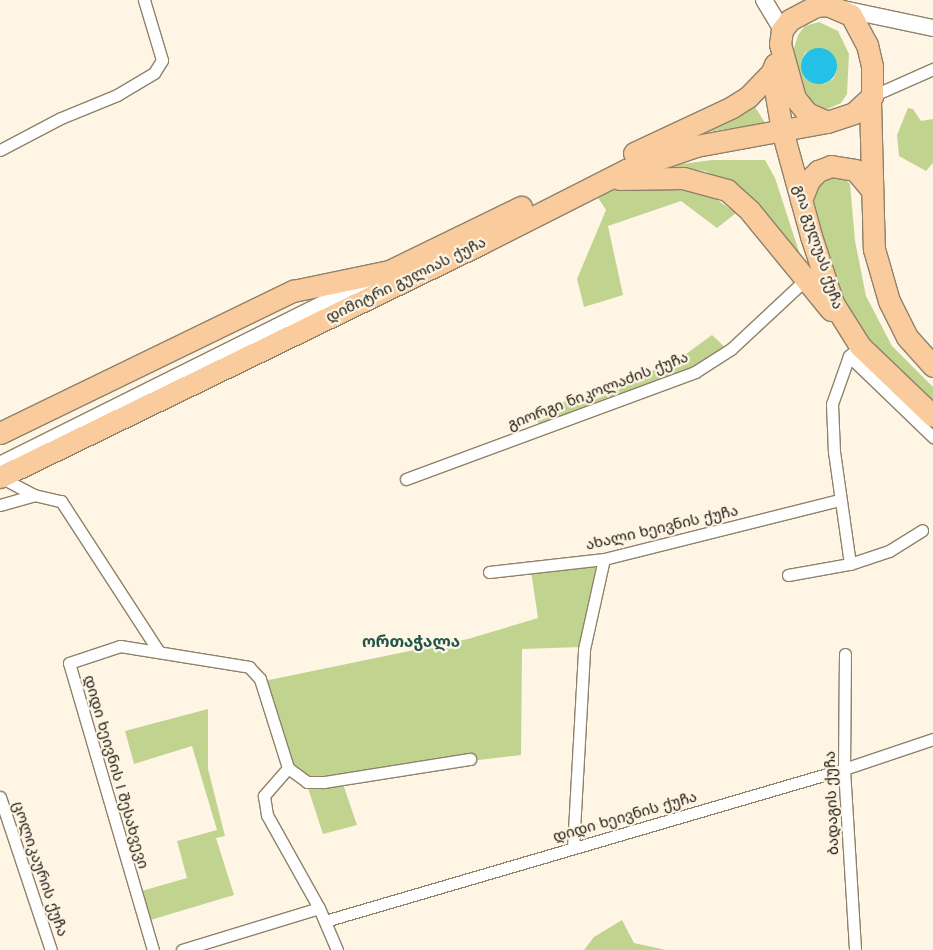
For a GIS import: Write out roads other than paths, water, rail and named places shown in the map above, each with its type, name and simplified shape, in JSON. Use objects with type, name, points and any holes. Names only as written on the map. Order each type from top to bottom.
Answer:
[{"type":"highway","points":[[871,99],[854,113],[827,122],[807,113],[795,98],[781,37],[798,13],[816,6],[830,5],[856,22],[867,45],[872,66],[870,188],[874,249],[889,301],[907,337],[933,366]]},
{"type":"highway","name":"გია გულუას ქუჩა","points":[[781,37],[772,72],[782,130],[801,200],[831,296],[846,327],[854,351],[933,416]]},
{"type":"highway","name":"დიმიტრი გულიას ქუჩა","points":[[0,433],[293,291],[389,271],[732,107],[748,97],[772,72]]},
{"type":"highway","name":"დიმიტრი გულიას ქუჩა","points":[[1,475],[603,181],[672,153],[827,122]]},
{"type":"highway","points":[[801,200],[809,180],[818,171],[831,166],[855,170],[870,188]]},
{"type":"highway","points":[[603,181],[636,177],[683,178],[727,190],[750,211],[805,280],[846,327]]},
{"type":"main road","points":[[764,0],[781,37]]},
{"type":"main road","points":[[830,5],[933,28]]},
{"type":"main road","name":"დიმიტრი გულიას ქუჩა","points":[[1,475],[389,271]]},
{"type":"street","points":[[0,150],[135,86],[154,73],[162,60],[144,0]]},
{"type":"street","points":[[871,99],[933,69]]},
{"type":"street","name":"გიორგი ნიკოლაძის ქუჩა","points":[[406,479],[695,372],[731,349],[805,280]]},
{"type":"street","points":[[850,564],[839,500],[832,404],[854,351]]},
{"type":"street","name":"გია გულუას ქუჩა","points":[[854,351],[933,437]]},
{"type":"street","points":[[1,475],[34,495],[61,501],[159,652],[249,667],[260,679],[288,768],[307,782],[324,782],[470,759]]},
{"type":"street","points":[[0,505],[34,495]]},
{"type":"street","name":"ახალი ხეივნის ქუჩა","points":[[489,572],[604,559],[839,500]]},
{"type":"street","points":[[788,575],[850,564],[889,551],[922,530]]},
{"type":"street","points":[[573,848],[584,649],[604,559]]},
{"type":"street","name":"დიდი ხეივნის I შესახვევი","points":[[153,950],[69,663],[120,646],[159,652]]},
{"type":"street","name":"ბადაგის ქუჩა","points":[[845,654],[844,769],[855,950]]},
{"type":"street","name":"დიდი ხეივნის ქუჩა","points":[[325,921],[844,769],[933,739]]},
{"type":"street","points":[[288,768],[264,796],[267,815],[319,908],[338,950]]},
{"type":"street","name":"ცოლიკაურის ქუჩა","points":[[0,797],[52,950]]},
{"type":"street","points":[[182,950],[319,908]]},
{"type":"water","points":[[819,48],[826,49],[832,53],[836,59],[836,73],[832,79],[826,83],[819,84],[812,83],[806,79],[802,73],[801,66],[802,59],[806,53],[812,49]]},
{"type":"district","name":"ორთაჭალა","points":[[411,642]]}]
